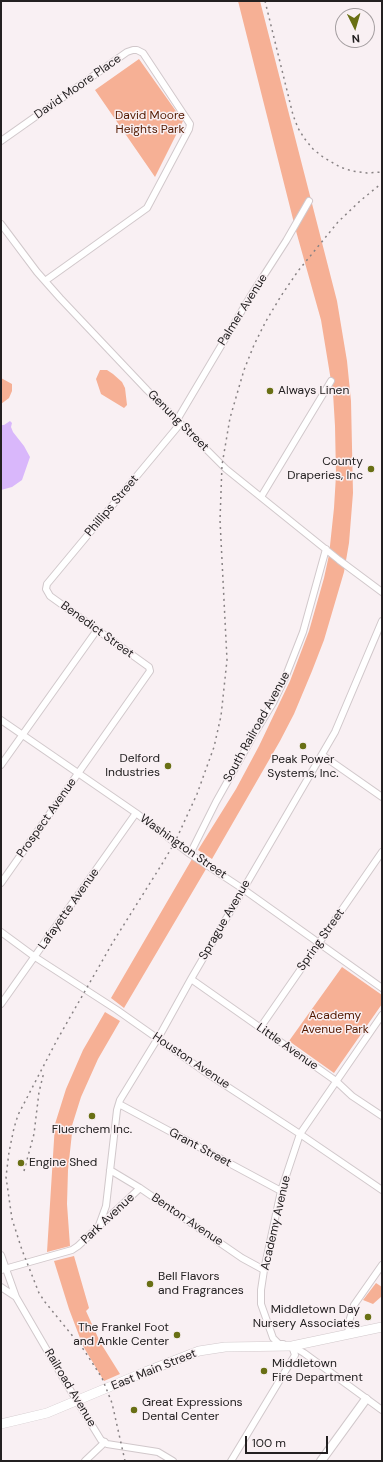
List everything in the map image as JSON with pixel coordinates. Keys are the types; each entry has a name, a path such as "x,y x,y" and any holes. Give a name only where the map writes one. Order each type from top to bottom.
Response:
{"main road":[{"name":"East Main Street","path":"1,1424 47,1413 199,1351 226,1347 292,1346 382,1327"}],"street":[{"name":"David Moore Place","path":"1,142 127,52 133,50 137,50 142,53 190,124 189,129 147,208 45,281"},
{"name":"Palmer Avenue","path":"178,422 309,200"},
{"name":"Genung Street","path":"1,224 45,281 178,422 226,469 382,592"},
{"path":"261,497 331,381"},
{"name":"Phillips Street","path":"46,589 48,582 178,422"},
{"name":"South Railroad Avenue","path":"190,854 225,786 252,736 273,703 285,678 303,632 326,549"},
{"name":"Benedict Street","path":"46,589 50,596 150,668"},
{"name":"Sprague Avenue","path":"98,1228 106,1206 119,1104 335,732 382,621"},
{"path":"1,765 97,630"},
{"name":"Prospect Avenue","path":"1,883 148,675 150,668"},
{"path":"1,720 23,735"},
{"name":"Washington Street","path":"23,735 136,813 190,854 243,889 382,988"},
{"path":"322,755 382,797"},
{"name":"Lafayette Avenue","path":"1,1004 36,957 136,813"},
{"name":"Spring Street","path":"260,1028 382,852"},
{"name":"Houston Avenue","path":"1,932 382,1190"},
{"name":"Little Avenue","path":"191,979 336,1081 352,1096 382,1116"},
{"name":"Academy Avenue","path":"382,1015 300,1134 281,1191 261,1290 261,1304 273,1338 279,1344 292,1346 304,1353 382,1410"},
{"name":"Grant Street","path":"119,1104 281,1191"},
{"name":"Benton Avenue","path":"110,1170 140,1188 242,1258 264,1270"},
{"name":"Park Avenue","path":"3,1269 72,1250 98,1228 140,1188"},
{"name":"Railroad Avenue","path":"1,1255 3,1269 16,1297 69,1388 78,1400 101,1440 104,1442"},
{"path":"349,1334 348,1324 354,1305 382,1265"},
{"path":"1,1287 16,1297"},
{"path":"231,1461 295,1355 292,1346"},
{"path":"321,1461 366,1399"},
{"path":"85,1461 104,1442 158,1452 172,1461"}],"green space":[{"path":"238,1 260,1 337,301 347,361 351,401 353,493 349,543 344,572 324,640 294,714 212,859 198,850 236,789 259,746 290,681 309,631 329,555 336,475 333,393 321,320 296,231"},
{"name":"David Moore Heights Park","path":"139,59 183,121 155,177 95,90"},
{"path":"100,370 107,370 122,382 125,388 127,405 124,408 101,394 96,379"},
{"path":"1,378 12,384 12,391 9,398 1,404"},
{"path":"192,859 206,869 124,1008 111,998"},
{"name":"Academy Avenue Park","path":"342,967 382,995 382,1004 334,1073 289,1041"},
{"path":"105,1012 120,1021 98,1059 81,1097 70,1132 72,1133 68,1170 67,1204 70,1246 47,1252 55,1124 66,1089 83,1050"},
{"path":"74,1256 89,1308 86,1311 100,1342 120,1374 104,1381 83,1346 69,1309 54,1261"},
{"path":"376,1283 382,1287 382,1296 373,1304 363,1300"}],"shaded area":[{"path":"10,421 12,423 11,427 13,432 24,446 30,457 22,480 12,487 1,490 1,425 4,425"}],"railway":[{"path":"265,1 293,115 304,138 313,149 340,167 352,171 367,173 382,172"},
{"path":"125,1461 112,1403 102,1378 84,1350 39,1293 22,1250 12,1219 6,1177 9,1152 18,1115 57,1040 113,942 175,842 197,794 214,747 221,716 227,660 220,520 222,465 230,418 244,370 266,321 298,271 338,222 382,183"},
{"path":"24,1171 34,1134 39,1092 44,1072"}],"place":[{"name":"Always Linen","path":"270,391"},
{"name":"County Draperies, Inc","path":"371,469"},
{"name":"Peak Power Systems, Inc.","path":"303,746"},
{"name":"Delford Industries","path":"168,766"},
{"name":"Fluerchem Inc.","path":"92,1116"},
{"name":"Engine Shed","path":"21,1163"},
{"name":"Bell Flavors and Fragrances","path":"150,1284"},
{"name":"Middletown Day Nursery Associates","path":"368,1317"},
{"name":"The Frankel Foot and Ankle Center","path":"177,1335"},
{"name":"Middletown Fire Department","path":"264,1371"},
{"name":"Great Expressions Dental Center","path":"134,1410"}]}
